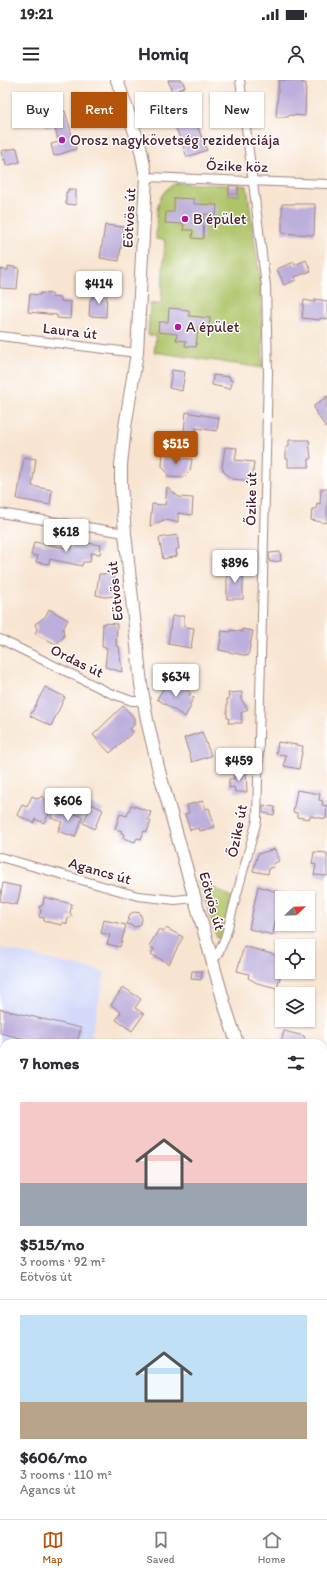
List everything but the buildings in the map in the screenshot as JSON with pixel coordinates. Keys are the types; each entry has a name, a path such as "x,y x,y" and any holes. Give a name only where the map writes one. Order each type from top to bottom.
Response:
{"street":[{"name":"Eötvös út","path":"116,80 141,150 146,177 136,353 121,465 125,533 144,701 159,770 211,957 236,1039"},
{"name":"Őzike út","path":"211,957 217,956 225,938 256,820 268,373 266,286 240,80"},
{"name":"Őzike köz","path":"146,177 327,184"},
{"name":"Laura út","path":"0,336 136,353"},
{"path":"0,513 125,533"},
{"name":"Ordas út","path":"0,639 110,693 132,701 144,701"},
{"name":"Agancs út","path":"0,857 138,896 175,900 195,898"},
{"path":"327,1265 327,1297"}],"shaded area":[{"path":"0,948 105,972 91,1039 0,1039"}],"green space":[{"path":"177,183 228,185 228,194 239,195 239,185 247,186 261,288 263,368 154,352 156,336 148,335 150,304 161,304 165,240 156,239 158,206 164,193 169,187"},
{"path":"198,879 233,898 221,938 217,938"}],"place":[{"name":"Orosz nagykövetség rezidenciája","path":"62,140"},
{"name":"B épület","path":"185,219"},
{"name":"A épület","path":"178,327"}]}
